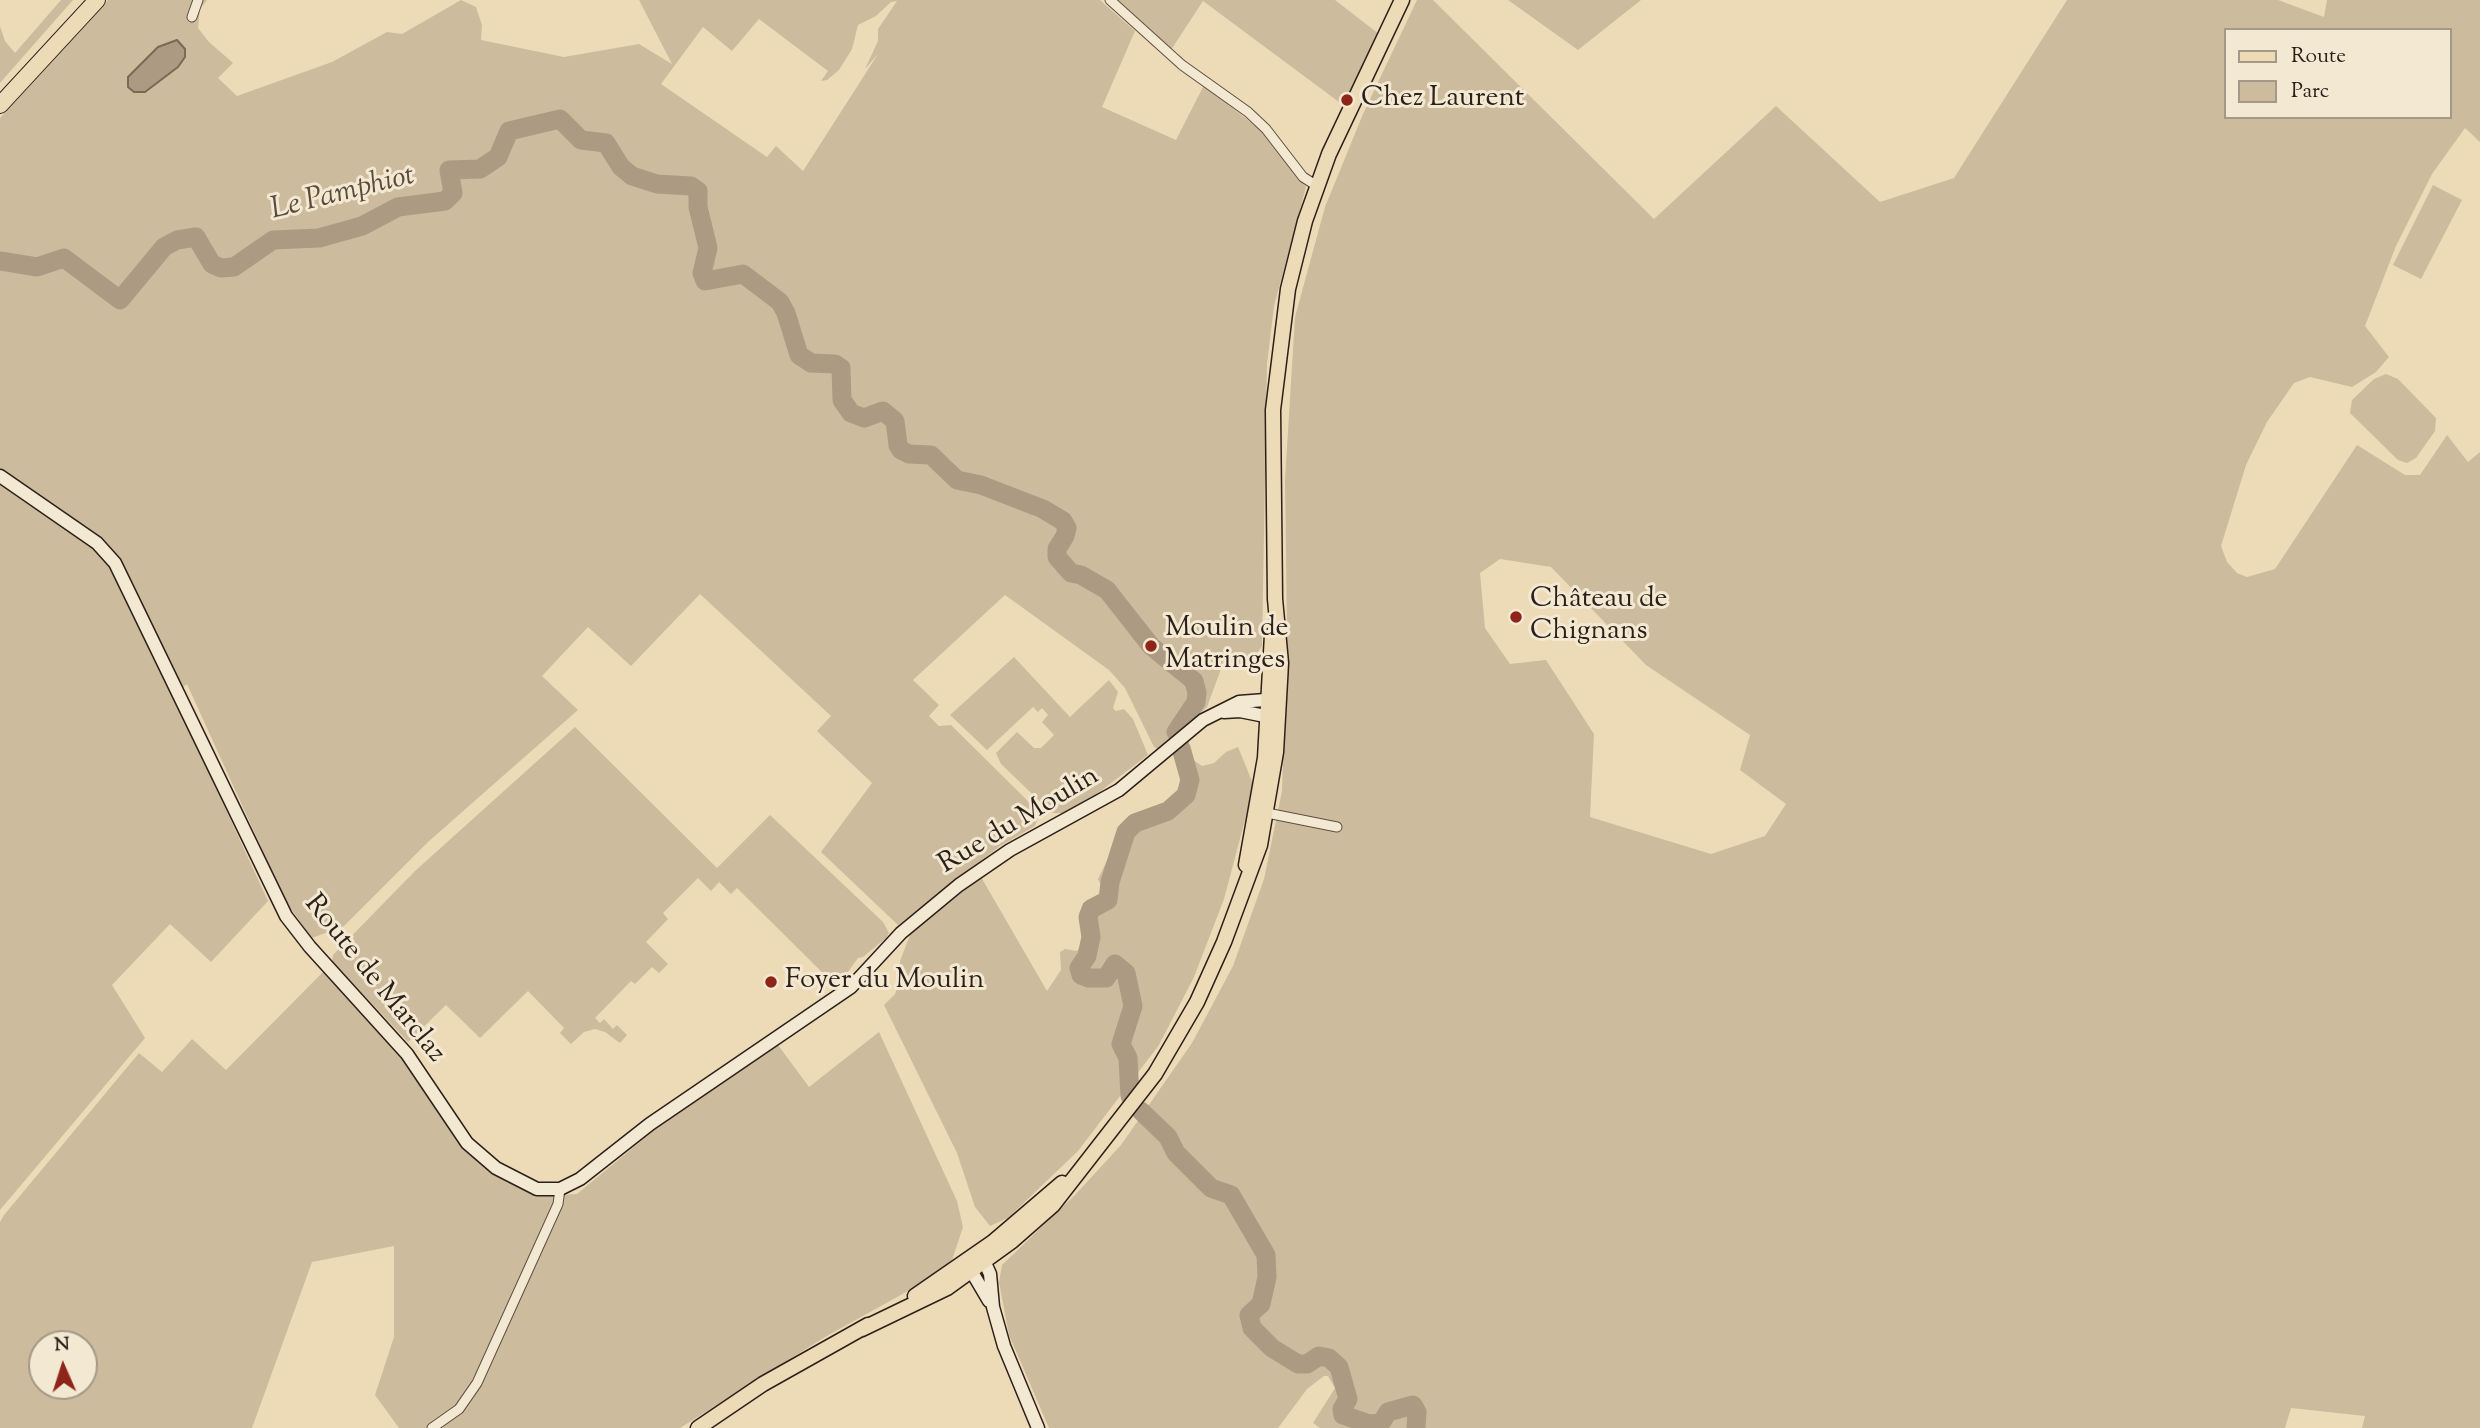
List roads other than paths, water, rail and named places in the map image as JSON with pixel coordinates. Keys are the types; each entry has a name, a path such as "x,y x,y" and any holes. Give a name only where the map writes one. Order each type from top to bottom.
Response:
{"highway":[{"path":"0,105 82,0"},
{"path":"0,90 97,0"}],"main road":[{"path":"698,1428 770,1381 983,1257 1098,1150 1144,1091 1179,1035 1218,958 1258,854 1281,651 1275,599 1272,452 1276,369 1288,289 1317,186 1346,117 1402,0"}],"street":[{"path":"192,17 198,0"},
{"path":"1110,0 1182,65 1248,112 1266,129 1303,177 1317,186"},
{"name":"Route de Marclaz","path":"0,476 103,548 126,581 274,895 299,934 392,1035 474,1151 523,1184 546,1190 560,1189"},
{"name":"Rue du Moulin","path":"560,1189 580,1179 661,1117 857,982 901,933 959,885 1017,846 1119,790 1199,723 1239,702 1275,699"},
{"path":"1216,713 1240,711 1273,718"},
{"path":"1262,812 1337,827"},
{"path":"432,1428 459,1409 474,1389 558,1204 560,1189"},
{"path":"983,1257 990,1274 993,1307 1012,1368 1038,1428"},
{"path":"969,1267 993,1307"}],"waterway":[{"name":"Le Pamphiot","path":"0,261 37,267 64,258 120,300 164,247 177,240 196,237 212,264 221,268 234,267 273,240 319,238 362,226 398,207 445,201 453,193 449,170 480,169 498,157 509,131 560,119 581,140 606,143 621,167 632,176 657,184 691,186 698,191 698,207 708,248 702,273 705,281 743,274 780,302 799,355 811,363 835,364 841,368 842,400 851,413 864,418 883,411 895,421 901,450 909,454 931,455 957,480 981,485 1043,509 1063,521 1067,528 1057,549 1057,557 1071,573 1081,575 1107,590 1151,646 1194,681 1196,702 1176,732"},
{"name":"Le Pamphiot","path":"1130,1096 1128,1058 1121,1044 1133,1006 1126,973 1115,964 1106,978 1089,978 1081,975 1079,968 1087,956 1091,937 1088,917 1091,909 1108,900 1110,882 1126,832 1135,823 1168,811 1186,795 1190,780 1181,748"},
{"name":"Le Pamphiot","path":"1141,1111 1168,1137 1176,1153 1211,1188 1231,1195 1266,1255 1267,1277 1261,1304 1249,1315 1252,1328 1272,1348 1298,1364 1307,1364 1319,1356 1329,1358 1339,1367 1348,1399 1342,1409 1343,1415 1369,1424 1381,1423 1388,1412 1413,1405 1417,1412 1416,1428"}],"place":[{"name":"Chez Laurent","path":"1347,100"},
{"name":"Château de Chignans","path":"1516,617"},
{"name":"Moulin de Matringes","path":"1151,646"},
{"name":"Foyer du Moulin","path":"771,982"}]}
